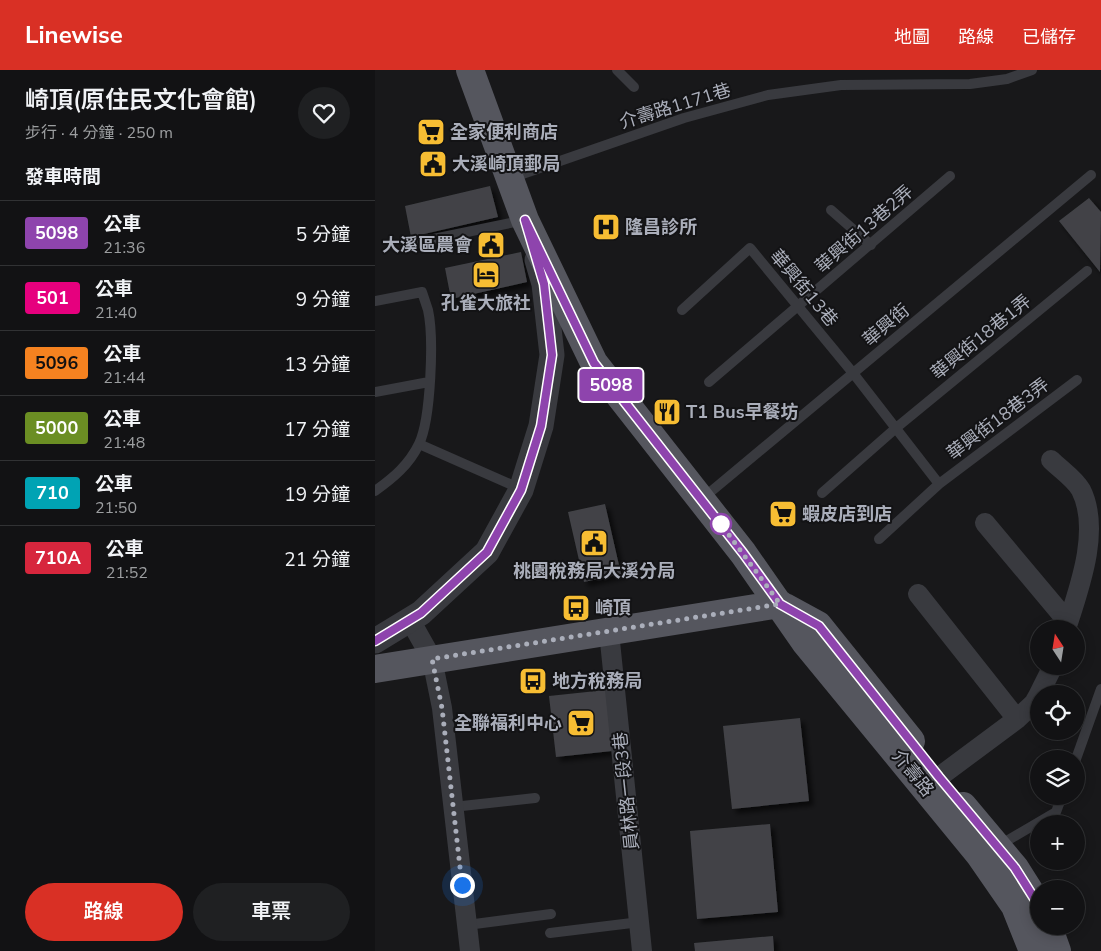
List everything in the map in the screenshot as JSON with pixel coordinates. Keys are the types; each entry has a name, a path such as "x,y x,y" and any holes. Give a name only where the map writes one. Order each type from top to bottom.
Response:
{"main road":[{"name":"介壽路","path":"470,70 525,220 594,363 780,604 805,642 988,850 1015,868 1030,892"},
{"name":"介壽路","path":"780,604 819,626 939,777 988,850 1015,906 1033,951"},
{"path":"375,670 432,659 780,604"},
{"path":"1052,935 1057,951"}],"street":[{"path":"375,641 421,613 487,552 521,490 541,426 552,355 544,284 525,220"},
{"path":"1051,460 1080,488 1089,509 1086,556 1079,591 1069,620"},
{"path":"985,524 1062,620"},
{"path":"918,594 1017,719"},
{"path":"410,620 432,659 442,708 471,951"},
{"name":"員林路一段3巷","path":"609,632 642,951"},
{"path":"939,777 1017,719 1030,707"}],"lane":[{"path":"617,70 634,87"},
{"name":"介壽路1171巷","path":"510,178 685,118 769,95 841,85 970,84 1007,79 1032,70"},
{"name":"華興街","path":"701,500 1091,175"},
{"name":"華興街13巷2弄","path":"709,382 950,176"},
{"path":"831,210 871,245"},
{"path":"409,244 525,220"},
{"name":"華興街13巷","path":"681,310 750,248 853,373 939,484"},
{"name":"華興街18巷1弄","path":"822,493 896,428 1087,271"},
{"path":"375,301 422,292 428,311 431,361 425,422 419,444 399,474 375,491"},
{"name":"華興街18巷3弄","path":"879,539 939,484 1077,380"},
{"path":"375,392 429,382"},
{"path":"419,444 521,490"},
{"path":"1078,750 1101,689"},
{"path":"453,807 535,798"},
{"path":"988,850 1056,812 1059,805"},
{"path":"467,924 551,914"},
{"path":"550,932 639,922"}],"building":[{"path":"490,186 498,217 411,237 405,206"},
{"path":"1089,198 1101,212 1100,272 1059,221"},
{"name":"孔雀大旅社","path":"521,252 527,282 451,299 445,268"},
{"name":"桃園稅務局大溪分局","path":"605,504 621,574 584,582 568,512"},
{"name":"全聯福利中心","path":"606,690 612,751 556,757 549,696"},
{"path":"800,718 809,801 732,809 723,726"},
{"path":"770,824 778,912 697,919 690,831"},
{"path":"773,936 774,951 695,951 694,943"}],"bus line":[{"name":"5098","path":"375,641 421,613 487,552 521,490 541,426 552,355 544,284 525,220 594,363 743,553 780,604 819,626 939,777 998,846 1030,892"}],"place":[{"name":"全家便利商店","path":"431,132"},
{"name":"大溪崎頂郵局","path":"433,164"},
{"name":"隆昌診所","path":"606,227"},
{"name":"大溪區農會","path":"491,245"},
{"name":"孔雀大旅社","path":"486,275"},
{"name":"T1 Bus早餐坊","path":"667,412"},
{"name":"蝦皮店到店","path":"783,514"},
{"name":"桃園稅務局大溪分局","path":"594,543"},
{"name":"崎頂","path":"576,608"},
{"name":"地方稅務局","path":"533,681"},
{"name":"全聯福利中心","path":"581,723"}],"route":[{"path":"462,885 442,708 432,659 780,604 721,524"}]}
